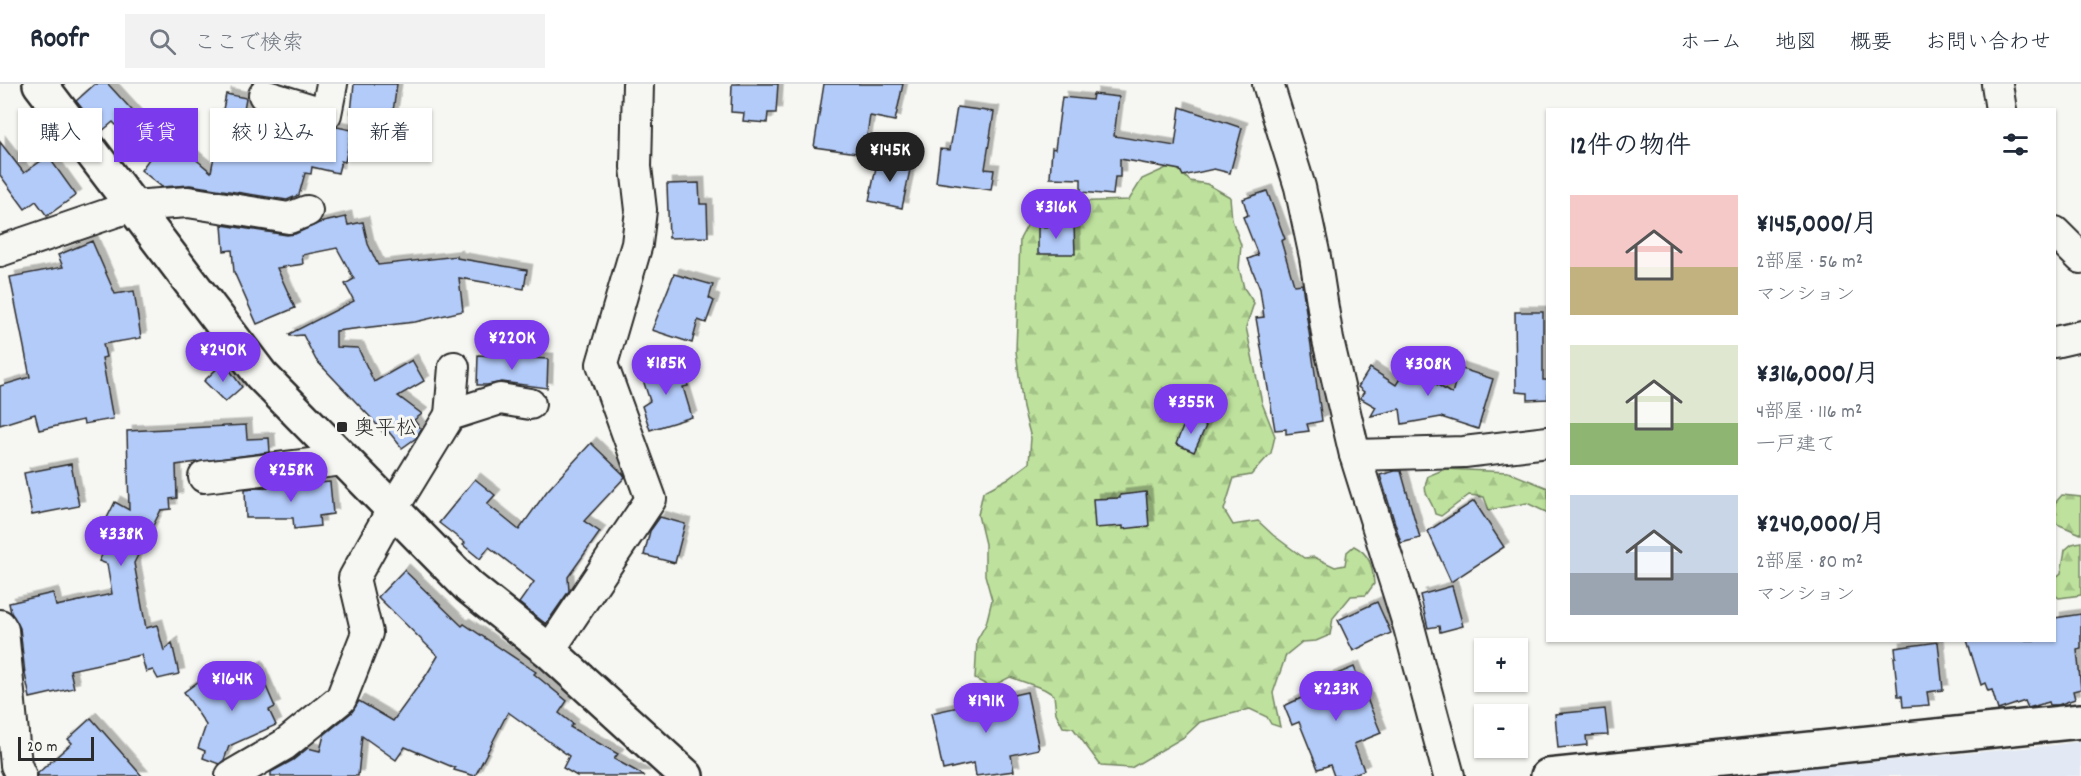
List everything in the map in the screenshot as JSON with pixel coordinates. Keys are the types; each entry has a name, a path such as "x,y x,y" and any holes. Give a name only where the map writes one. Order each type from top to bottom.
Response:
{"street":[{"path":"264,95 326,114 332,84"},
{"path":"549,651 651,499 602,364 637,244 640,221 641,210 636,167 638,84"},
{"path":"1268,84 1300,187 1315,257 1328,340 1355,455 1409,627 1449,776"},
{"path":"1997,84 2001,108"},
{"path":"44,86 261,375 469,587 549,651 686,776"},
{"path":"0,251 132,206 188,202 289,218 307,211"},
{"path":"2056,233 2081,258"},
{"path":"2056,342 2081,336"},
{"path":"231,776 284,745 341,699 367,633 354,579 392,510 450,415 454,367"},
{"path":"450,415 500,399 530,404"},
{"path":"1355,455 1464,452 1546,442"},
{"path":"204,477 343,460"},
{"path":"0,625 3,630 16,765 21,776"},
{"path":"1548,776 2081,721"}],"shaded area":[{"path":"2081,741 2081,776 1723,776 2054,745"}],"green space":[{"path":"1173,165 1190,181 1207,184 1230,197 1232,220 1241,245 1239,268 1244,288 1254,303 1246,327 1262,403 1275,436 1271,453 1251,475 1234,478 1224,510 1233,525 1258,521 1304,558 1314,557 1335,567 1345,565 1347,552 1354,546 1364,553 1370,562 1374,584 1366,595 1351,596 1333,618 1330,635 1316,641 1302,642 1286,655 1273,693 1280,727 1271,724 1267,717 1250,709 1200,722 1184,737 1131,768 1101,766 1073,728 1063,727 1056,713 1054,695 1010,677 991,687 975,679 977,640 986,624 992,600 985,575 985,544 978,515 983,492 1009,478 1029,463 1031,438 1023,408 1016,351 1020,239 1029,222 1053,214 1069,202 1129,200 1142,179"},
{"path":"1445,469 1508,472 1546,487 1546,512 1527,503 1489,510 1484,497 1469,495 1441,516 1435,514 1426,492 1428,476"},
{"path":"2062,495 2081,497 2081,534 2057,524 2056,502"},
{"path":"2081,542 2081,595 2059,598 2056,596 2056,577 2061,573 2065,550 2072,544"}],"building":[{"path":"95,84 108,84 130,108 114,108 114,123 102,131 102,108 82,108 76,101"},
{"path":"354,84 397,84 393,108 352,108"},
{"path":"732,84 778,84 776,113 768,113 767,123 743,121 744,113 731,112"},
{"path":"824,84 903,84 895,121 870,116 864,154 814,147"},
{"path":"226,94 246,98 244,108 223,108"},
{"path":"1093,94 1119,97 1114,136 1175,146 1180,107 1242,128 1230,173 1214,169 1183,176 1180,170 1120,159 1120,177 1115,177 1113,195 1081,192 1081,179 1050,178 1052,148 1055,149 1062,97 1092,100"},
{"path":"957,107 994,112 985,169 994,170 991,190 936,182 940,149 950,150"},
{"path":"336,128 348,129 345,162 341,161 338,173 312,167 311,174 305,173 299,195 287,200 190,185 162,187 141,170 147,162 198,161 211,172 213,162 336,162"},
{"path":"0,142 24,173 40,162 52,162 76,195 47,216 36,201 25,209 0,175"},
{"path":"878,158 911,165 902,208 869,201"},
{"path":"699,183 700,204 707,204 708,237 669,238 667,184"},
{"path":"1267,191 1285,239 1281,241 1294,285 1302,284 1322,421 1307,424 1309,431 1286,434 1286,429 1275,430 1256,318 1264,317 1260,289 1248,259 1258,255 1243,217 1248,215 1243,199"},
{"path":"346,217 348,225 363,222 368,244 378,265 457,256 457,258 527,270 524,289 459,278 463,311 415,322 336,331 336,347 358,348 374,382 412,360 424,381 398,396 422,414 414,420 421,429 416,438 402,448 389,432 385,435 316,360 303,335 290,336 289,334 354,301 345,284 354,279 337,248 302,255 303,264 277,268 295,308 257,324 234,272 232,250 224,251 222,225 287,235 295,234 319,223"},
{"path":"1074,226 1075,254 1038,254 1038,227"},
{"path":"92,241 115,294 134,291 141,338 103,344 106,357 102,358 113,419 84,424 83,420 39,430 35,414 0,425 0,386 30,377 10,277 63,267 58,255"},
{"path":"674,274 713,285 709,298 714,301 706,323 698,320 692,343 652,330"},
{"path":"1515,312 1543,312 1543,380 1546,380 1546,399 1528,400 1528,393 1516,392"},
{"path":"478,355 548,359 547,388 502,382 477,385"},
{"path":"681,361 688,386 683,387 692,417 650,430 642,406 650,401 641,374"},
{"path":"224,362 242,387 225,402 204,381"},
{"path":"1408,366 1452,394 1459,368 1493,379 1478,429 1441,417 1402,424 1400,409 1371,416 1376,407 1360,398 1364,392 1358,387 1370,368 1396,385"},
{"path":"1187,417 1206,426 1194,452 1176,444"},
{"path":"246,425 247,439 269,438 270,452 176,465 177,498 170,499 171,509 161,510 134,563 146,628 157,625 164,651 172,643 179,674 158,679 153,670 146,672 141,655 70,670 74,688 30,698 20,628 11,613 9,603 53,593 56,606 112,594 107,564 99,561 117,526 106,520 115,502 129,510 127,431"},
{"path":"591,443 625,477 584,521 600,532 568,577 569,591 546,624 519,603 534,582 489,547 480,559 463,545 465,543 439,523 475,479 495,495 487,504 519,530 547,491"},
{"path":"71,464 79,506 32,515 24,473"},
{"path":"1401,471 1420,538 1401,543 1380,475"},
{"path":"330,482 333,514 319,516 320,526 294,529 293,518 246,518 245,489"},
{"path":"1146,492 1149,526 1123,529 1123,526 1095,528 1093,499 1120,498 1120,495"},
{"path":"1474,501 1504,547 1451,582 1428,531"},
{"path":"660,517 685,524 675,563 644,555 650,531"},
{"path":"404,570 462,626 464,624 536,672 534,674 567,701 559,713 573,724 570,727 618,754 614,759 645,776 577,776 563,768 569,756 508,712 475,776 454,770 455,768 405,747 396,760 362,736 358,776 271,776 271,772 293,760 308,748 320,751 324,735 352,712 359,701 393,721 427,674 438,656 378,597"},
{"path":"1452,586 1463,626 1440,632 1439,626 1428,628 1420,595"},
{"path":"1377,602 1391,633 1353,651 1338,620"},
{"path":"2081,614 2081,649 2077,650 2081,689 2073,691 2075,699 2058,705 2050,705 2049,702 2028,708 2025,701 1998,710 1992,690 1988,691 1985,683 1981,685 1968,642 2056,642 2056,618"},
{"path":"1938,642 1943,690 1927,692 1929,705 1903,707 1902,696 1898,696 1895,648"},
{"path":"257,666 275,707 269,710 276,725 229,746 224,760 219,764 203,758 205,751 198,748 206,725 184,692 202,679 208,688"},
{"path":"1354,667 1381,733 1354,744 1364,770 1349,776 1334,776 1330,765 1318,769 1299,722 1292,725 1284,706 1323,688 1320,681"},
{"path":"1027,692 1039,749 1011,755 1014,771 976,776 974,763 943,770 931,713"},
{"path":"1605,709 1608,735 1586,736 1587,745 1558,748 1555,714"},
{"path":"91,718 142,776 38,776 38,773 72,743 68,739"}],"place":[{"name":"奥平松","path":"342,427"}]}
